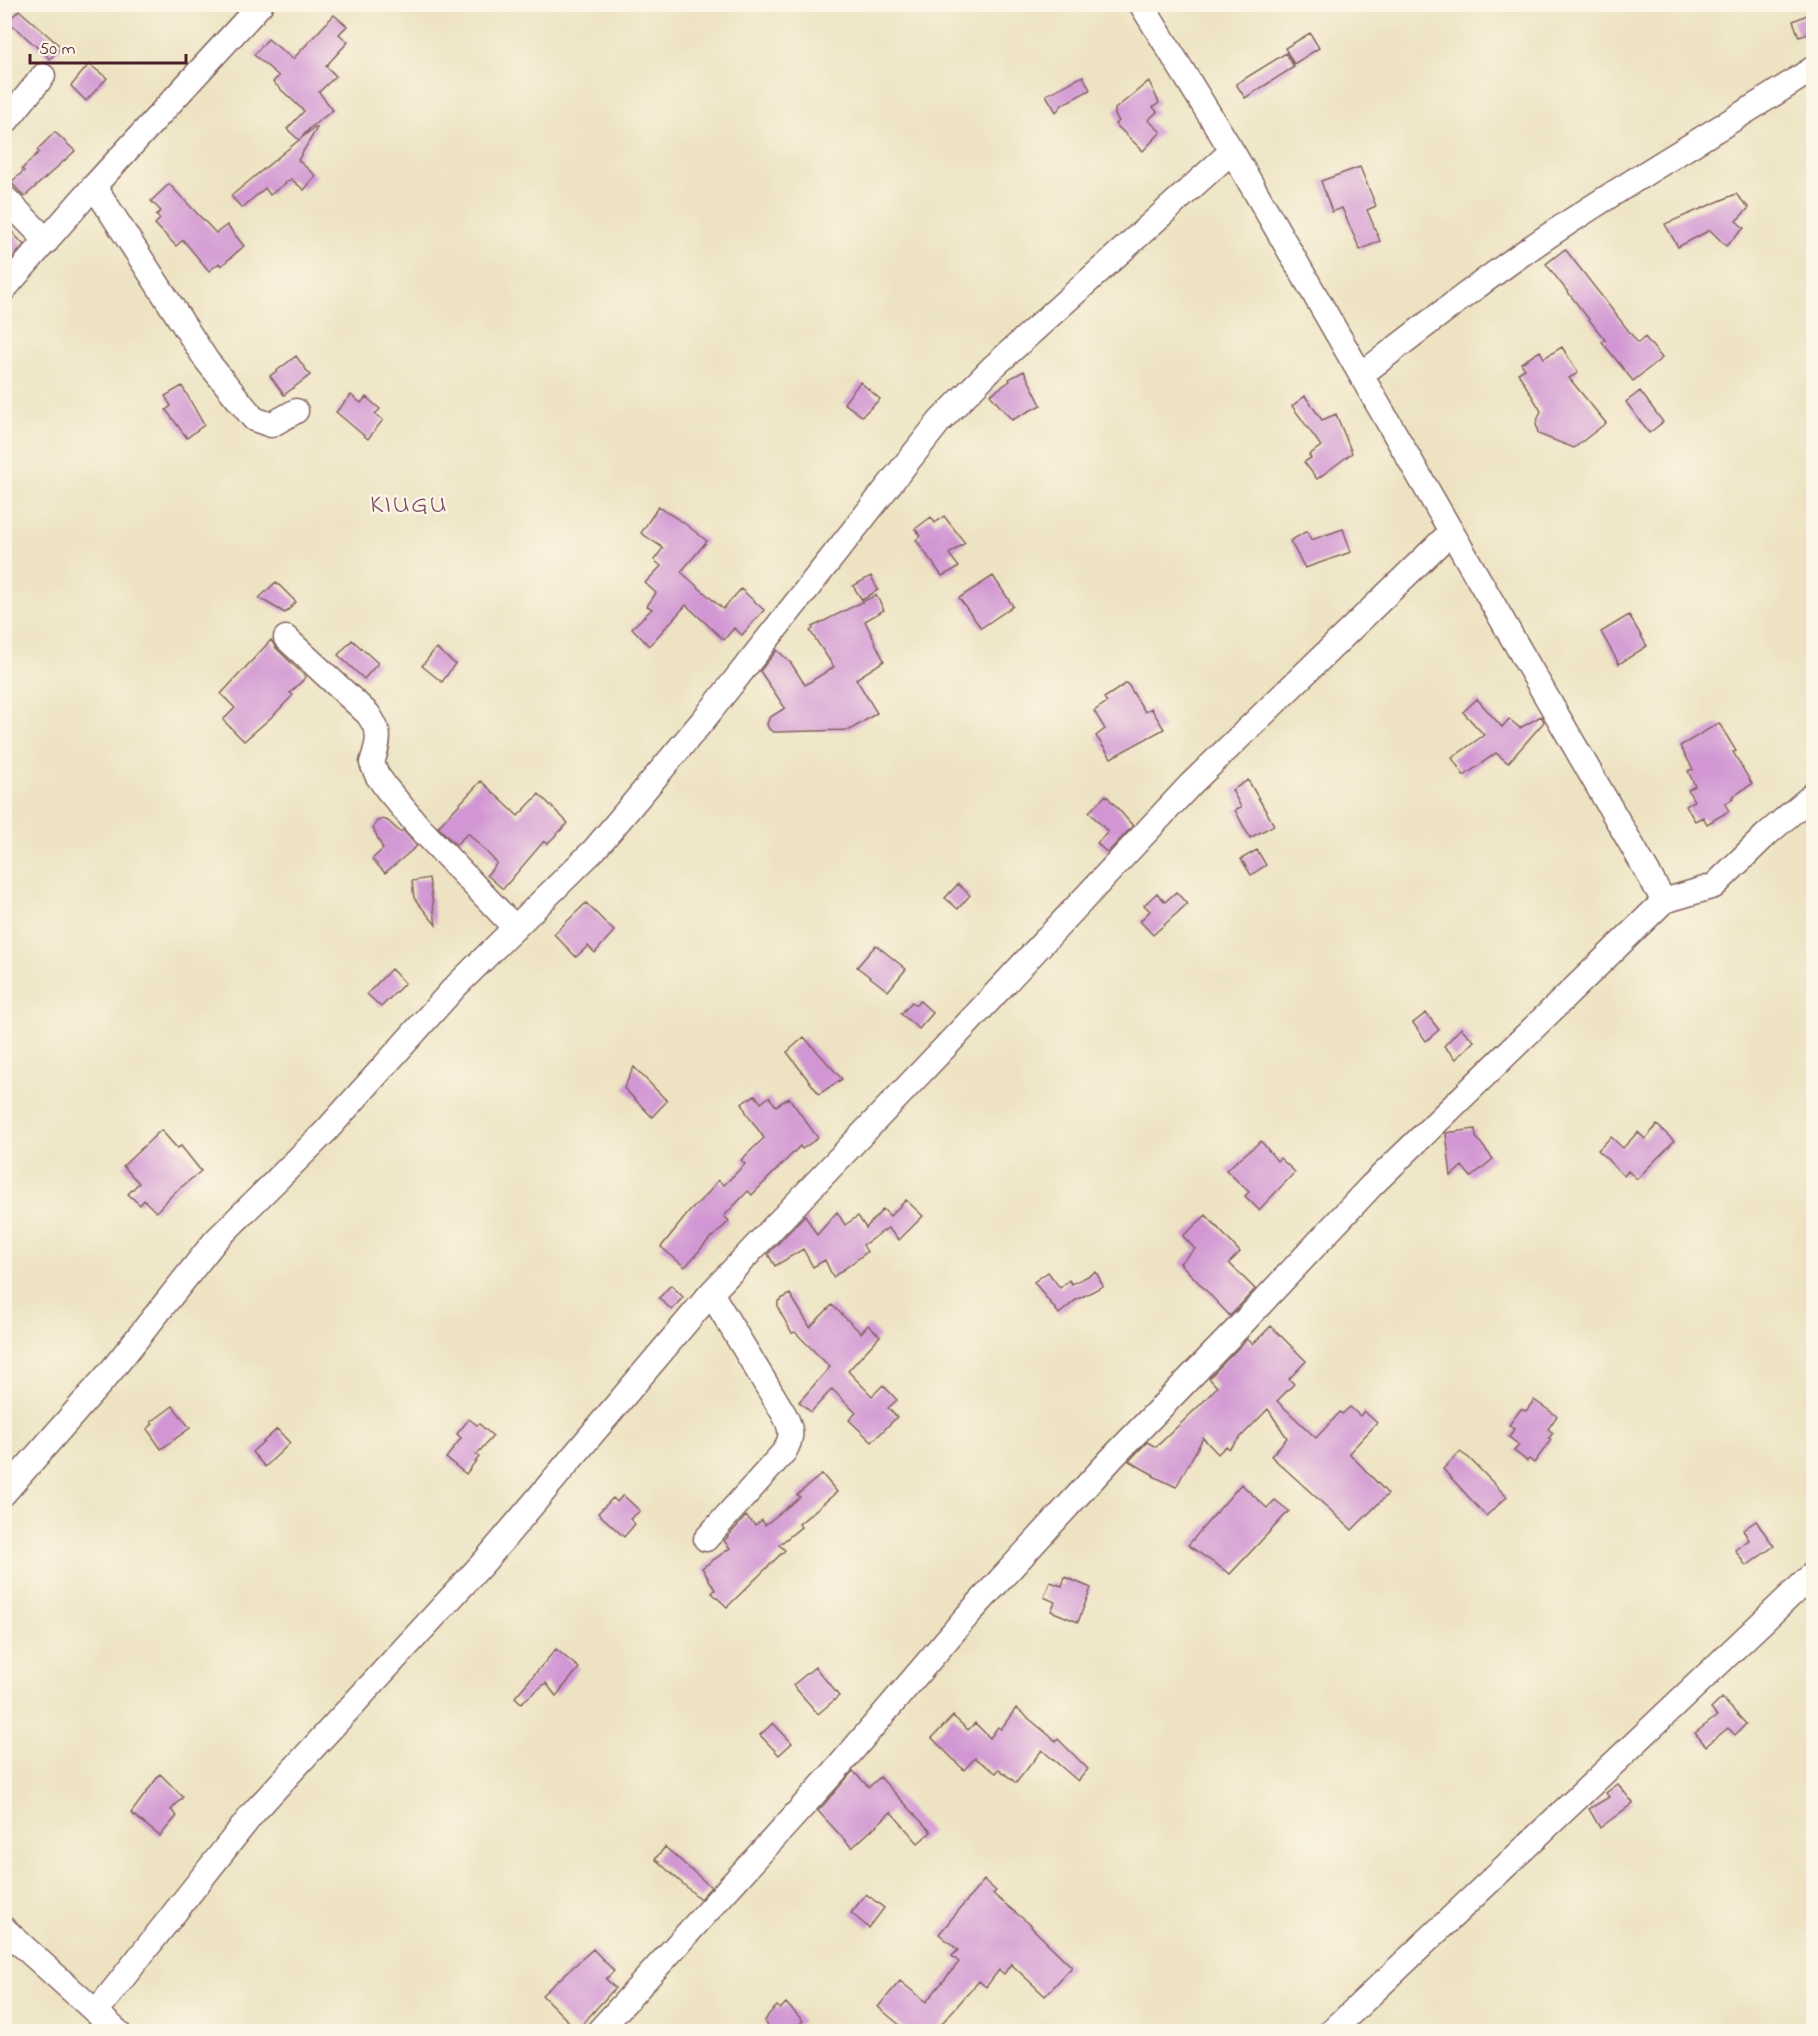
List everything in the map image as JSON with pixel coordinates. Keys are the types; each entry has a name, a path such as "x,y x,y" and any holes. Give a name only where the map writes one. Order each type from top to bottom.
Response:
{"street":[{"path":"4,289 94,186 261,4"},
{"path":"1141,4 1232,151 1664,901"},
{"path":"1361,375 1468,292 1563,225 1814,68"},
{"path":"4,124 43,76"},
{"path":"4,1493 112,1370 215,1241 326,1131 455,987 596,849 705,718 939,422 1001,359 1232,151"},
{"path":"94,186 207,361 254,419 271,425 296,411"},
{"path":"4,197 48,241"},
{"path":"96,2012 254,1812 485,1561 711,1293 969,1023 1191,784 1451,532"},
{"path":"286,638 368,714 377,728 379,741 372,763 377,775 418,826 515,928"},
{"path":"598,2031 834,1772 967,1616 1113,1457 1371,1186 1664,901 1714,886 1767,834 1814,794"},
{"path":"706,1539 784,1452 791,1441 792,1429 711,1293"},
{"path":"1331,2031 1814,1573"},
{"path":"4,1929 118,2031"}],"building":[{"path":"19,10 61,47 50,59 8,21"},
{"path":"1814,12 1814,32 1799,37 1793,21"},
{"path":"334,15 347,26 339,34 348,42 326,66 336,76 319,92 333,110 300,139 315,127 317,128 298,160 316,176 304,190 291,179 270,195 265,188 242,208 231,196 299,140 287,129 304,111 273,82 279,76 254,55 268,39 293,59"},
{"path":"1310,33 1319,48 1294,64 1285,48"},
{"path":"1286,53 1294,67 1245,98 1236,84"},
{"path":"89,64 107,78 86,101 71,86"},
{"path":"1083,76 1090,90 1063,104 1056,112 1046,95"},
{"path":"1149,81 1159,103 1153,107 1157,112 1148,120 1161,132 1143,151 1115,124 1119,121 1115,115 1115,109"},
{"path":"55,132 75,151 24,197 11,182 24,171 22,169 39,152 37,150"},
{"path":"1360,167 1376,206 1367,210 1380,241 1360,250 1342,208 1332,212 1321,181"},
{"path":"169,184 216,233 227,225 244,246 221,266 219,263 209,271 183,240 176,246 155,224 160,219 156,215 161,211 151,201"},
{"path":"1736,194 1749,208 1736,221 1744,228 1726,246 1710,230 1678,247 1665,224"},
{"path":"4,223 24,245 4,267"},
{"path":"1565,249 1638,343 1645,337 1662,358 1633,381 1602,342 1605,340 1546,264"},
{"path":"1562,347 1578,373 1569,378 1606,423 1574,448 1538,434 1536,423 1541,411 1518,373 1525,369 1521,363 1540,351 1544,358"},
{"path":"296,356 310,375 284,395 270,376"},
{"path":"1024,371 1041,405 1012,420 990,395 1010,381 1009,379"},
{"path":"860,382 880,399 862,416 844,403"},
{"path":"182,386 204,425 187,438 166,410 171,406 165,396"},
{"path":"1640,391 1663,422 1649,433 1626,402"},
{"path":"351,395 361,403 366,397 380,409 375,414 383,420 368,439 336,412"},
{"path":"1305,396 1322,420 1336,414 1352,453 1317,479 1304,462 1311,458 1309,455 1321,446 1292,406"},
{"path":"658,507 683,522 707,541 681,572 723,609 741,589 764,610 742,635 734,628 724,640 686,605 649,646 632,628 652,609 647,606 656,593 645,583 661,566 654,560 663,548 641,533"},
{"path":"944,516 965,543 949,554 959,567 942,576 916,540 921,536 915,529 931,517 935,523"},
{"path":"1343,529 1351,552 1305,568 1290,541 1307,531 1311,540"},
{"path":"871,576 878,590 862,600 853,586"},
{"path":"993,576 1013,606 981,628 959,598"},
{"path":"276,582 296,602 285,613 259,598"},
{"path":"876,595 884,610 865,621 884,661 856,679 877,713 850,730 774,732 769,729 767,724 769,718 785,708 760,671 777,650 791,663 805,685 834,667 810,631 812,627"},
{"path":"1629,615 1647,646 1619,664 1601,632"},
{"path":"271,640 276,648 306,677 290,693 293,695 275,714 244,741 223,720 235,708 221,694"},
{"path":"352,640 378,663 364,679 338,655"},
{"path":"436,648 455,664 442,682 422,666"},
{"path":"1127,683 1145,712 1151,708 1164,729 1111,758 1096,736 1105,729 1094,711 1107,702 1104,698"},
{"path":"1477,699 1502,727 1509,719 1520,728 1541,716 1544,722 1508,763 1496,753 1464,776 1452,758 1484,735 1463,712"},
{"path":"1719,723 1752,784 1725,804 1729,811 1707,824 1703,817 1695,821 1686,806 1694,801 1688,790 1695,786 1688,771 1693,769 1680,746"},
{"path":"1248,780 1274,825 1250,838 1235,810 1241,807 1232,790"},
{"path":"481,781 518,816 539,794 568,823 547,844 544,841 503,889 487,875 497,863 468,833 456,845 438,827"},
{"path":"1106,795 1133,826 1107,853 1097,843 1108,832 1089,812"},
{"path":"383,819 400,832 403,830 417,846 385,873 372,859 383,849 373,828 377,821"},
{"path":"1257,850 1266,865 1251,875 1241,859"},
{"path":"429,878 436,925 414,898 412,881"},
{"path":"958,884 970,895 958,909 945,898"},
{"path":"1176,892 1187,904 1153,935 1140,921 1150,911 1144,905 1157,893 1165,902"},
{"path":"586,903 614,931 595,953 588,946 576,957 554,934"},
{"path":"876,945 906,969 888,991 857,967"},
{"path":"391,969 405,983 381,1007 367,994"},
{"path":"920,1001 933,1013 919,1029 901,1014 912,1002 916,1005"},
{"path":"1426,1013 1439,1030 1426,1041 1413,1023"},
{"path":"1461,1028 1474,1041 1456,1059 1444,1046"},
{"path":"804,1037 842,1079 819,1094 787,1052"},
{"path":"634,1067 667,1101 652,1117 624,1088"},
{"path":"755,1095 761,1103 769,1097 776,1106 789,1098 818,1138 802,1149 800,1146 752,1195 748,1191 724,1216 729,1221 712,1236 685,1267 661,1247 718,1180 724,1185 745,1164 741,1160 764,1138 742,1103"},
{"path":"1657,1125 1674,1141 1637,1179 1628,1171 1624,1176 1598,1150 1611,1137 1623,1148 1638,1132 1645,1139"},
{"path":"1475,1129 1476,1137 1493,1159 1471,1177 1462,1166 1451,1176 1446,1133"},
{"path":"161,1130 177,1148 181,1146 201,1171 174,1193 156,1212 144,1200 140,1205 128,1194 139,1183 123,1166"},
{"path":"1261,1141 1277,1161 1280,1158 1295,1172 1259,1210 1245,1196 1249,1192 1226,1170"},
{"path":"906,1200 923,1216 899,1240 888,1228 863,1245 867,1252 833,1277 825,1260 813,1267 803,1249 775,1266 768,1254 805,1215 817,1235 837,1212 845,1225 858,1216 866,1228 883,1209 890,1216"},
{"path":"1206,1215 1240,1252 1229,1263 1255,1289 1230,1316 1180,1263 1195,1249 1183,1236"},
{"path":"1048,1272 1060,1288 1069,1280 1072,1284 1096,1272 1103,1286 1076,1300 1059,1314 1034,1282"},
{"path":"671,1285 683,1297 672,1310 659,1298"},
{"path":"790,1294 810,1327 832,1305 861,1333 868,1325 880,1336 848,1371 872,1396 883,1385 897,1400 888,1408 897,1417 872,1442 849,1420 856,1413 832,1389 811,1412 799,1402 830,1367 795,1332 792,1333 778,1308 778,1301"},
{"path":"1271,1326 1306,1361 1289,1379 1294,1384 1277,1401 1316,1438 1340,1412 1342,1414 1350,1407 1360,1416 1364,1411 1377,1423 1349,1453 1388,1494 1352,1530 1271,1456 1287,1438 1268,1409 1229,1449 1226,1446 1218,1454 1203,1438 1176,1487 1129,1461 1147,1442 1156,1447 1217,1387 1209,1378 1247,1339 1253,1344"},
{"path":"1534,1400 1557,1416 1548,1429 1553,1433 1548,1439 1551,1440 1534,1463 1529,1459 1527,1461 1514,1451 1519,1445 1509,1437 1514,1429 1509,1425 1521,1409 1526,1411"},
{"path":"173,1406 190,1428 161,1449 147,1429 153,1424 151,1422"},
{"path":"469,1419 493,1436 476,1455 479,1457 466,1474 446,1458 461,1438 457,1434"},
{"path":"277,1429 290,1443 265,1467 252,1452"},
{"path":"1460,1452 1469,1458 1507,1497 1486,1516 1443,1469"},
{"path":"822,1474 837,1492 799,1524 801,1527 779,1545 785,1550 727,1607 712,1593 715,1590 702,1568 730,1548 724,1541 746,1516 755,1525 762,1520 765,1525 800,1497 797,1495"},
{"path":"1241,1484 1267,1508 1275,1500 1289,1511 1230,1574 1188,1545"},
{"path":"623,1495 640,1511 630,1519 635,1524 624,1537 598,1513 613,1498 617,1502"},
{"path":"1756,1521 1774,1546 1746,1566 1735,1550 1749,1540 1743,1530"},
{"path":"1065,1577 1091,1588 1078,1622 1051,1611 1055,1602 1044,1597 1050,1582 1062,1586"},
{"path":"556,1649 579,1668 556,1696 546,1683 521,1703 515,1697"},
{"path":"815,1667 839,1696 818,1714 793,1685"},
{"path":"1722,1698 1746,1724 1735,1735 1728,1728 1706,1746 1695,1733 1717,1716 1711,1709"},
{"path":"1016,1708 1056,1741 1058,1739 1088,1769 1078,1781 1042,1750 1016,1783 999,1769 996,1773 975,1758 964,1770 932,1738 953,1716 968,1730 975,1723 990,1738 998,1727 1001,1729"},
{"path":"773,1723 792,1743 779,1755 760,1735"},
{"path":"853,1771 869,1787 880,1777 931,1832 918,1843 891,1812 852,1848 818,1811"},
{"path":"160,1774 183,1797 171,1810 177,1816 160,1836 131,1813"},
{"path":"1618,1784 1633,1803 1600,1828 1589,1809 1609,1797 1606,1793"},
{"path":"665,1847 711,1887 700,1899 655,1859"},
{"path":"984,1880 996,1891 993,1894 1032,1926 1072,1967 1045,1996 1011,1964 1004,1974 999,1970 986,1987 979,1981 935,2031 907,2031 878,2007 900,1981 926,2002 959,1962 952,1956 958,1950 939,1934"},
{"path":"866,1894 884,1908 869,1928 851,1913"},
{"path":"593,1949 614,1971 606,1979 615,1988 577,2030 542,1995"},
{"path":"786,2003 803,2021 792,2031 770,2031 765,2021 769,2014 777,2006 780,2009"}],"district":[{"name":"KIUGU","path":"409,503"}]}
